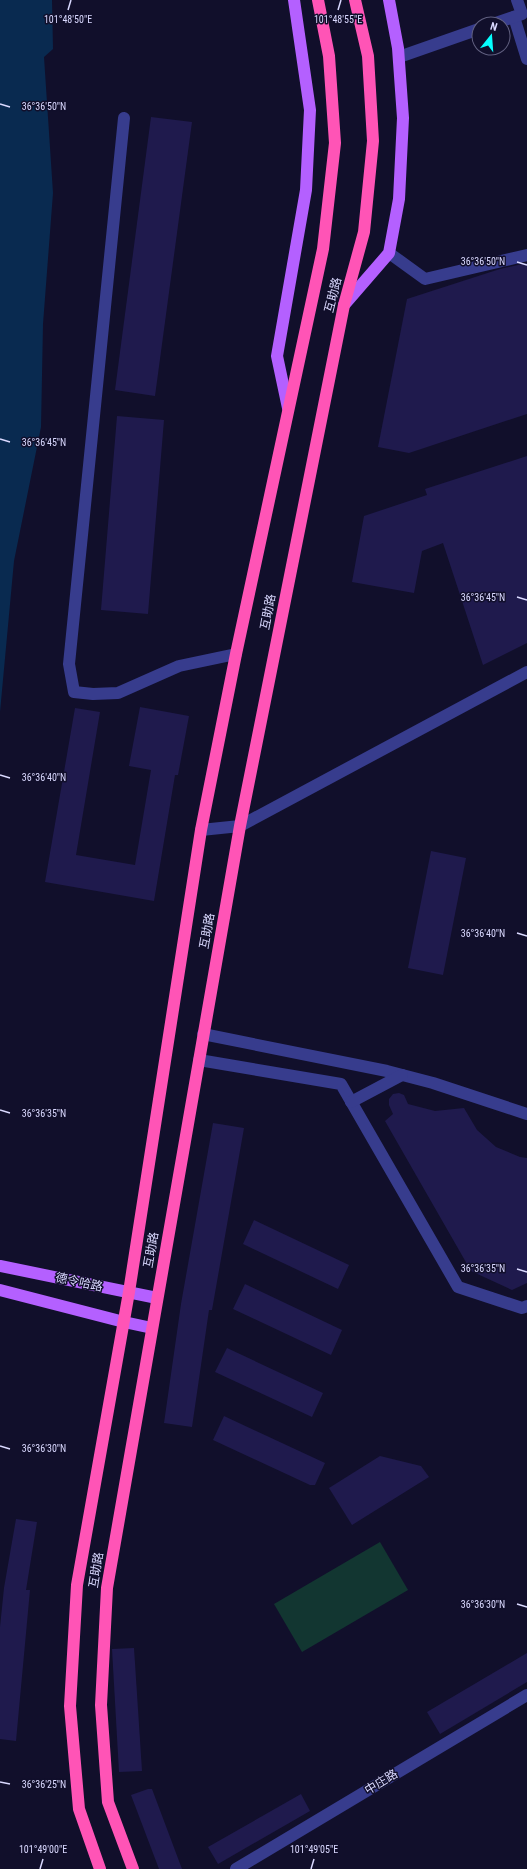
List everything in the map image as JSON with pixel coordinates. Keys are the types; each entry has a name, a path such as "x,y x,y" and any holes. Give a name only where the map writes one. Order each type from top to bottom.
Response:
{"highway":[{"name":"互助路","path":"100,1869 78,1808 70,1706 77,1585 129,1292 201,830 236,654 323,249 335,143 329,56 318,0"},
{"name":"互助路","path":"133,1869 108,1802 101,1705 107,1588 240,826 344,305 364,232 373,141 368,56 355,0"}],"main road":[{"path":"288,408 278,356 306,190 310,110 294,0"},
{"path":"344,305 389,253 399,199 403,118 399,57 389,0"},
{"name":"德令哈路","path":"0,1266 157,1298"},
{"path":"0,1290 152,1328"}],"street":[{"path":"511,18 522,14 517,0"},
{"path":"514,17 527,58"},
{"path":"399,57 471,32"},
{"path":"124,118 69,664 74,692 93,694 118,693 179,666 236,654"},
{"path":"389,253 425,278 527,255"},
{"path":"201,830 240,826 527,672"},
{"path":"203,1034 387,1071 527,1114"},
{"path":"199,1060 341,1084 458,1287 522,1308 527,1306"},
{"path":"351,1102 402,1075"},
{"name":"中庄路","path":"236,1869 527,1695"}],"green space":[{"path":"380,1542 408,1590 302,1652 274,1604"}],"water":[{"path":"0,0 52,0 53,49 44,57 53,193 43,324 41,427 14,561 0,712"}],"building":[{"path":"151,117 192,122 155,396 115,390"},
{"path":"527,263 527,414 409,453 378,447 407,299 500,269"},
{"path":"117,416 164,420 148,614 101,610"},
{"path":"527,456 527,643 483,665 443,543 422,551 414,593 352,582 364,516 427,495 425,489"},
{"path":"140,707 189,716 178,775 175,775 154,901 45,882 75,708 100,712 76,855 135,865 151,770 129,766"},
{"path":"431,851 466,858 443,975 408,968"},
{"path":"399,1093 404,1095 408,1104 435,1111 464,1108 477,1130 496,1147 520,1157 527,1158 527,1283 512,1290 471,1271 385,1121 393,1114 389,1105 389,1099 393,1094"},
{"path":"213,1123 244,1128 212,1310 209,1310 192,1427 164,1423 181,1304"},
{"path":"254,1220 349,1265 338,1289 243,1244"},
{"path":"245,1284 342,1330 331,1355 233,1309"},
{"path":"227,1348 323,1393 312,1417 215,1372"},
{"path":"224,1416 325,1463 315,1485 310,1485 213,1440"},
{"path":"380,1456 421,1466 429,1477 352,1525 329,1488"},
{"path":"16,1519 37,1522 26,1590 30,1590 16,1741 0,1739 0,1627 4,1588"},
{"path":"134,1648 142,1771 119,1772 112,1649"},
{"path":"527,1653 527,1682 440,1734 427,1712"},
{"path":"152,1789 182,1869 159,1869 131,1795"},
{"path":"301,1794 310,1811 218,1864 208,1847"}]}
